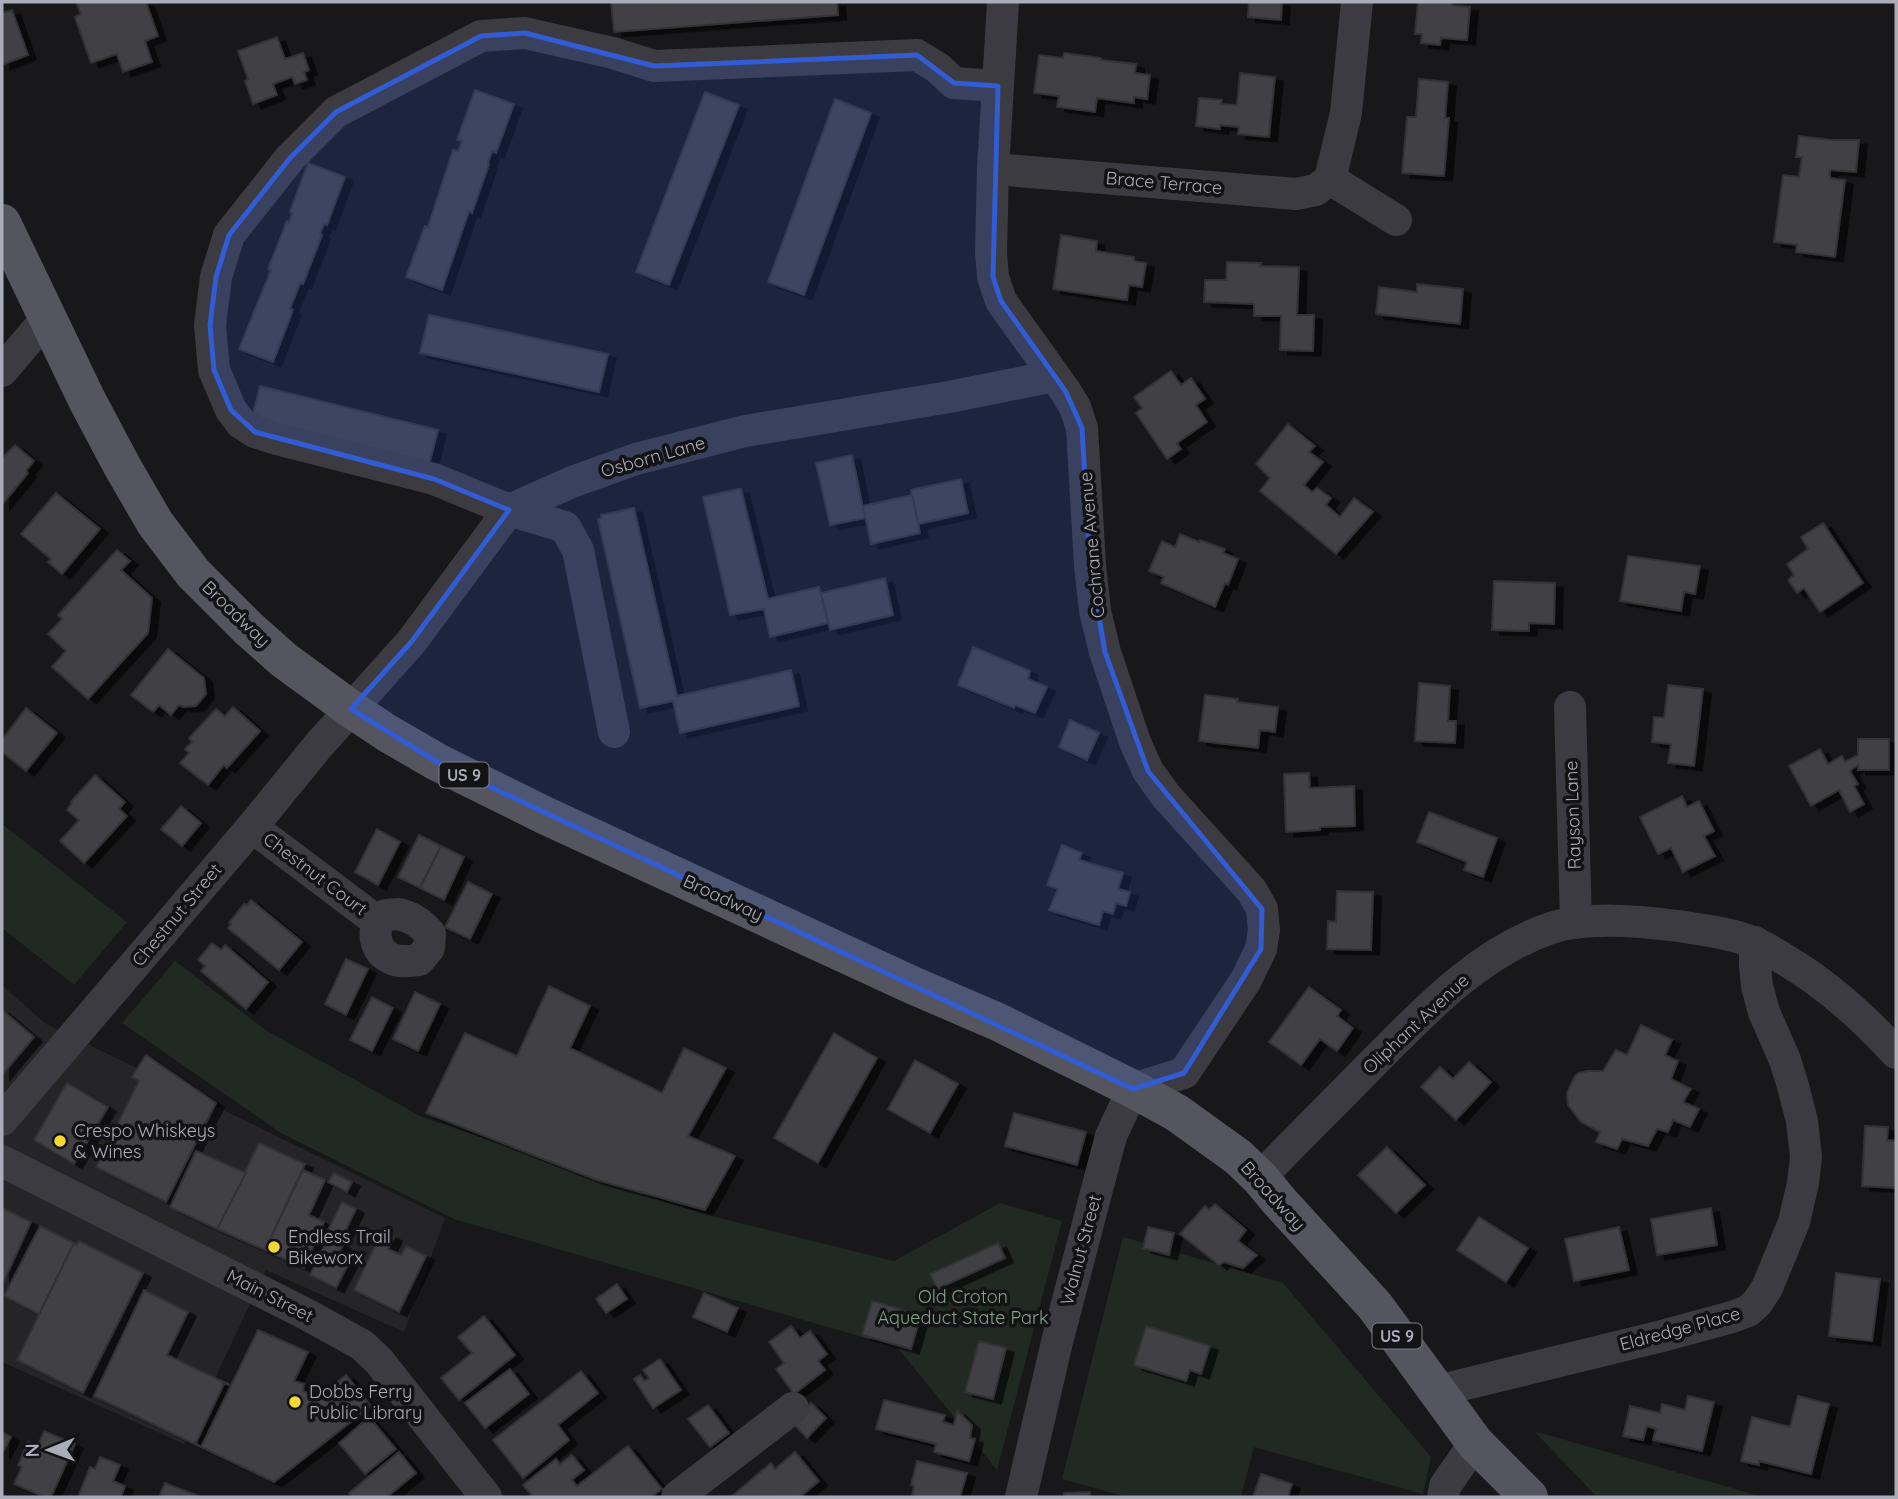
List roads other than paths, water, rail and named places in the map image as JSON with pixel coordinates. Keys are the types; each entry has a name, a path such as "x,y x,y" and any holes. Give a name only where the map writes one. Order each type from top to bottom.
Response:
{"main road":[{"name":"Broadway","path":"2,223 122,466 155,523 192,573 284,660 387,733 438,762 544,815 998,1022 1177,1113 1238,1157 1260,1178 1375,1306 1475,1443 1529,1497"}],"street":[{"name":"Cochrane Avenue","path":"1003,2 993,169 993,277 1001,301 1066,392 1075,407 1082,428 1095,611 1105,652 1135,743 1148,771 1166,796 1252,891 1262,909 1264,930 1261,949 1246,980 1184,1073 1133,1089"},
{"path":"1357,2 1346,113 1330,179 1396,220"},
{"path":"614,732 578,550 565,527 509,510 434,479 273,438 255,432 241,422 228,402 214,370 210,325 216,277 229,235 290,158 336,112 481,36 525,33 612,53 654,66 917,55 938,68 954,83 998,86"},
{"name":"Brace Terrace","path":"993,169 1296,194 1316,190 1330,179"},
{"path":"2,371 47,318"},
{"name":"Osborn Lane","path":"351,709 412,641 509,510 572,482 636,459 745,431 949,397 1054,376"},
{"name":"Rayson Lane","path":"1570,707 1576,923"},
{"name":"Chestnut Street","path":"2,1121 351,709"},
{"name":"Chestnut Court","path":"252,827 378,922"},
{"name":"Oliphant Avenue","path":"1260,1178 1425,1010 1479,965 1517,942 1552,928 1576,923 1609,921 1666,925 1710,931 1755,942 1838,995 1896,1053"},
{"name":"Eldredge Place","path":"1437,1391 1732,1317 1748,1311 1762,1296 1794,1222 1803,1183 1805,1157 1802,1121 1793,1086 1764,1012 1757,986 1755,942"},
{"name":"Walnut Street","path":"1021,1497 1057,1342 1111,1136 1133,1089"},
{"name":"Main Street","path":"2,1161 362,1345 379,1361 486,1497"},
{"path":"677,1497 793,1408"},
{"path":"1443,1497 1446,1486 1475,1443"}],"place":[{"name":"Crespo Whiskeys & Wines","path":"60,1141"},
{"name":"Endless Trail Bikeworx","path":"274,1247"},
{"name":"Dobbs Ferry Public Library","path":"295,1402"}],"park label":[{"name":"Old Croton Aqueduct State Park","path":"963,1307"}]}
